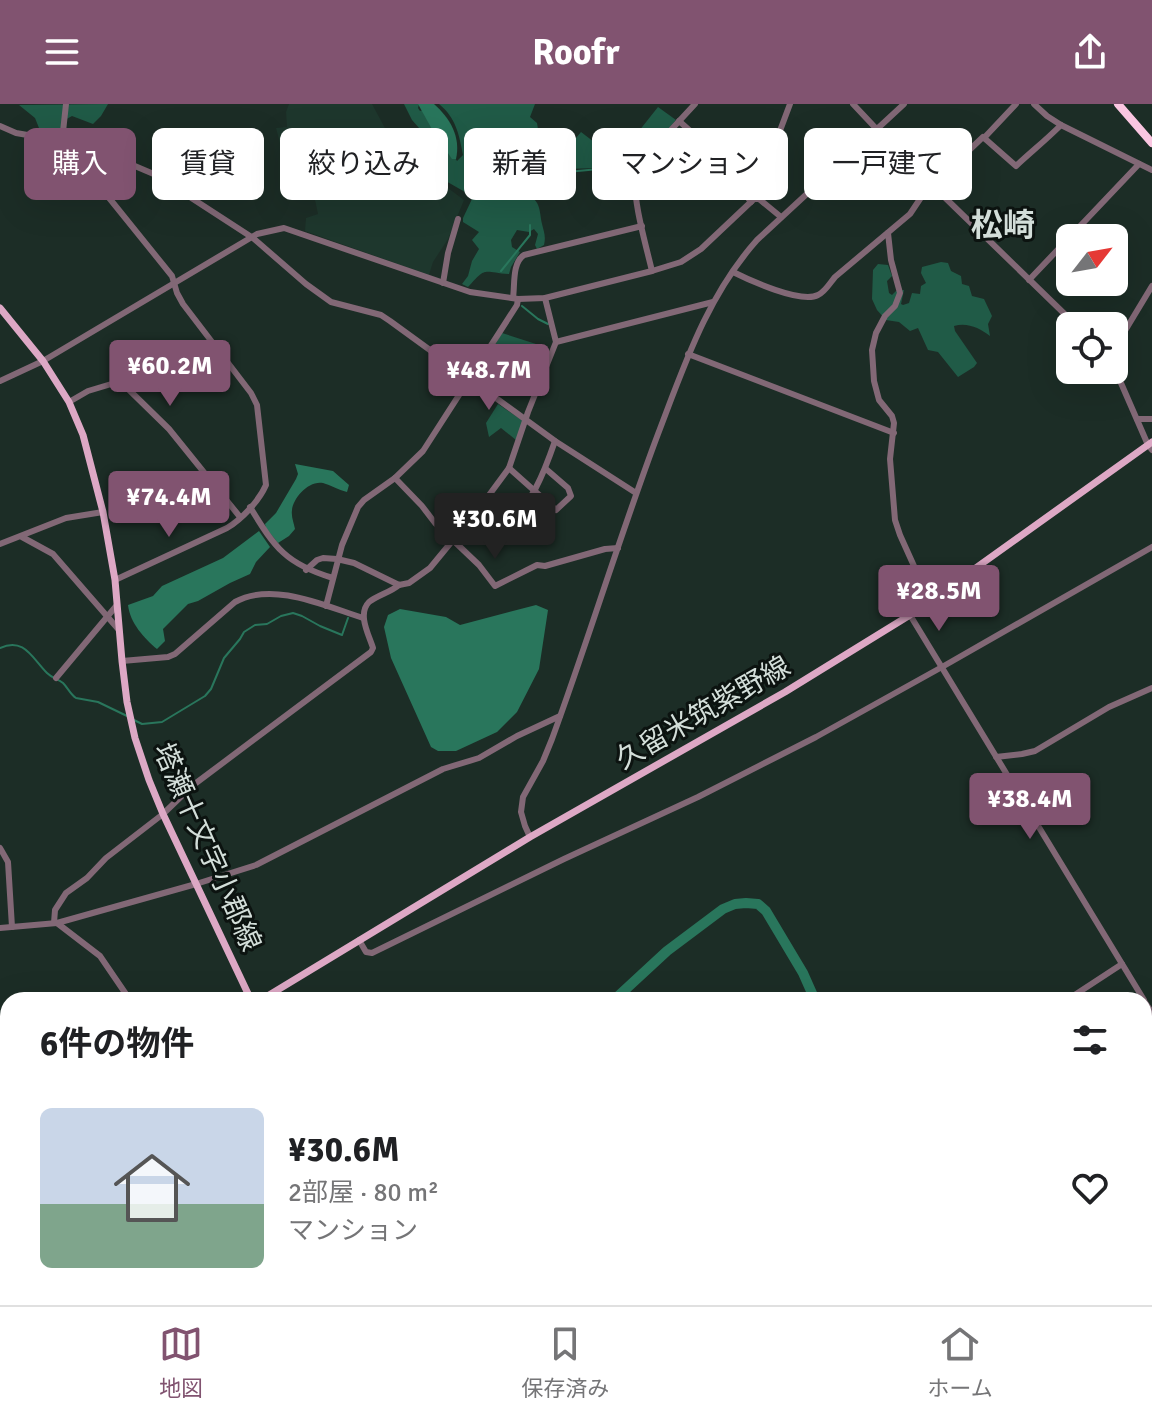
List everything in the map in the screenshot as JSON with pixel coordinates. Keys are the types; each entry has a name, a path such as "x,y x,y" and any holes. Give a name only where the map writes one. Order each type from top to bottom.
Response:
{"highway":[{"path":"1118,104 1152,143"}],"main road":[{"name":"塔瀬十文字小郡線","path":"0,308 43,361 69,402 83,435 103,512 115,580 127,702 135,738 163,814 247,992"},
{"name":"久留米筑紫野線","path":"274,992 530,837 785,692 910,615 1151,446"}],"street":[{"path":"65,128 66,104"},
{"path":"652,271 635,185 636,172 695,104"},
{"path":"781,128 790,104"},
{"path":"853,104 875,128"},
{"path":"877,128 904,104"},
{"path":"972,148 1016,104"},
{"path":"1034,104 1061,125 1152,170"},
{"path":"679,121 687,128"},
{"path":"984,138 1016,166 1061,125"},
{"path":"0,126 24,134"},
{"path":"1029,280 1139,164"},
{"path":"136,166 156,175 253,238 331,302 381,315 555,441 636,493"},
{"path":"530,837 521,812 523,797 543,761 560,716 636,493 688,354 713,302 744,254 804,196"},
{"path":"0,381 110,323 257,234 277,229 297,231 470,292 545,298 652,271 690,257 754,199 759,199 781,217"},
{"path":"111,200 163,264 175,282 183,304 251,393 257,405 266,485 261,496 236,523 115,580"},
{"path":"733,272 764,286 813,297 910,214 919,200"},
{"path":"946,200 1062,312"},
{"path":"443,283 458,219"},
{"path":"326,606 337,559 358,507 423,451 517,305 516,264 519,259 642,226"},
{"path":"888,233 900,293 895,306 885,316 876,333 872,350 875,390 894,423 890,459 895,520 923,586 926,605"},
{"path":"1128,326 1152,286"},
{"path":"55,923 55,910 66,893 87,878 106,858 163,814 192,786 371,652 373,648 363,618 366,606 430,568 509,468 556,342 545,298"},
{"path":"556,342 713,302"},
{"path":"688,354 894,433"},
{"path":"69,402 88,391 122,383 169,429 240,517"},
{"path":"1122,384 1151,446"},
{"path":"1137,419 1152,419"},
{"path":"481,506 505,528 514,521 535,492 555,441"},
{"path":"509,468 556,510 571,496 568,488 546,469"},
{"path":"395,478 479,565 495,586 537,565 545,566 618,548"},
{"path":"250,507 274,544 288,558 306,570 333,578"},
{"path":"0,544 66,518 103,512"},
{"path":"22,537 53,554 120,631"},
{"path":"359,940 366,952 372,953 698,797 816,737 1152,547"},
{"path":"306,570 317,560 337,559 354,563 399,585"},
{"path":"122,661 175,654 244,597 278,593 363,618"},
{"path":"56,678 117,605"},
{"path":"910,615 1139,992"},
{"path":"996,757 1035,751 1109,707 1152,688"},
{"path":"0,928 55,923 256,865 443,769 479,758 560,716"},
{"path":"0,848 8,862 12,927"},
{"path":"55,923 100,956 125,992"},
{"path":"1079,992 1122,964"}],"shaded area":[{"path":"108,104 93,124 72,116 63,121 62,128 39,128 35,118 19,105"},
{"path":"289,104 372,104 385,128 280,128 280,143 276,128 287,127"},
{"path":"404,104 419,104 420,111 424,110 436,128 419,128"},
{"path":"418,104 434,104 445,115 457,143 456,159 448,153 448,128 431,128"},
{"path":"439,104 535,104 530,117 538,128 464,128 464,191 448,182 448,147 457,161 463,155 453,121"},
{"path":"658,107 676,120 669,128 641,128"},
{"path":"581,132 592,140 592,168 576,169 576,138"},
{"path":"448,188 464,200 429,275 305,231 306,218 318,214 315,200 448,200"},
{"path":"472,200 535,200 539,206 544,245 537,249 538,234 534,229 529,232 517,230 511,240 512,247 520,252 509,274 486,272 468,287 462,284 479,249 472,240 479,232 463,222"},
{"path":"948,263 951,271 961,276 962,284 969,286 972,296 984,299 992,316 988,324 990,336 973,326 954,326 977,363 958,377 938,352 928,350 918,328 910,331 899,322 886,320 872,299 873,270 878,264 888,265 892,276 887,281 889,293 892,295 904,290 903,305 909,303 912,293 920,294 921,286 926,283 921,273 922,267"},
{"path":"502,333 536,344 533,356 545,361 534,392 499,381 503,371 486,360"},
{"path":"498,404 523,421 516,440 501,428 489,437 486,423"},
{"path":"295,464 333,471 349,485 347,492 318,483 303,491 295,500 292,510 295,529 278,543 265,524 276,513 296,479"},
{"path":"259,531 270,547 250,574 188,604 163,629 165,641 157,649 147,640 135,624 128,605 153,596 162,586 223,558"},
{"path":"536,605 548,610 539,669 517,712 497,732 456,751 438,751 431,747 391,658 384,627 388,615 400,609 446,617 460,625"}],"waterway":[{"path":"576,171 592,170"},
{"path":"501,271 530,235 530,225"},
{"path":"522,306 548,324"},
{"path":"132,719 142,724 162,722 205,696 224,658 244,632 255,625 267,624 293,613 342,635 348,618"},
{"path":"0,648 8,645 21,647 76,698 98,702 127,716"},
{"path":"623,992 667,951 723,909 746,903 758,904 766,911 811,992"}],"district":[{"name":"松崎","path":"1003,225"}]}
